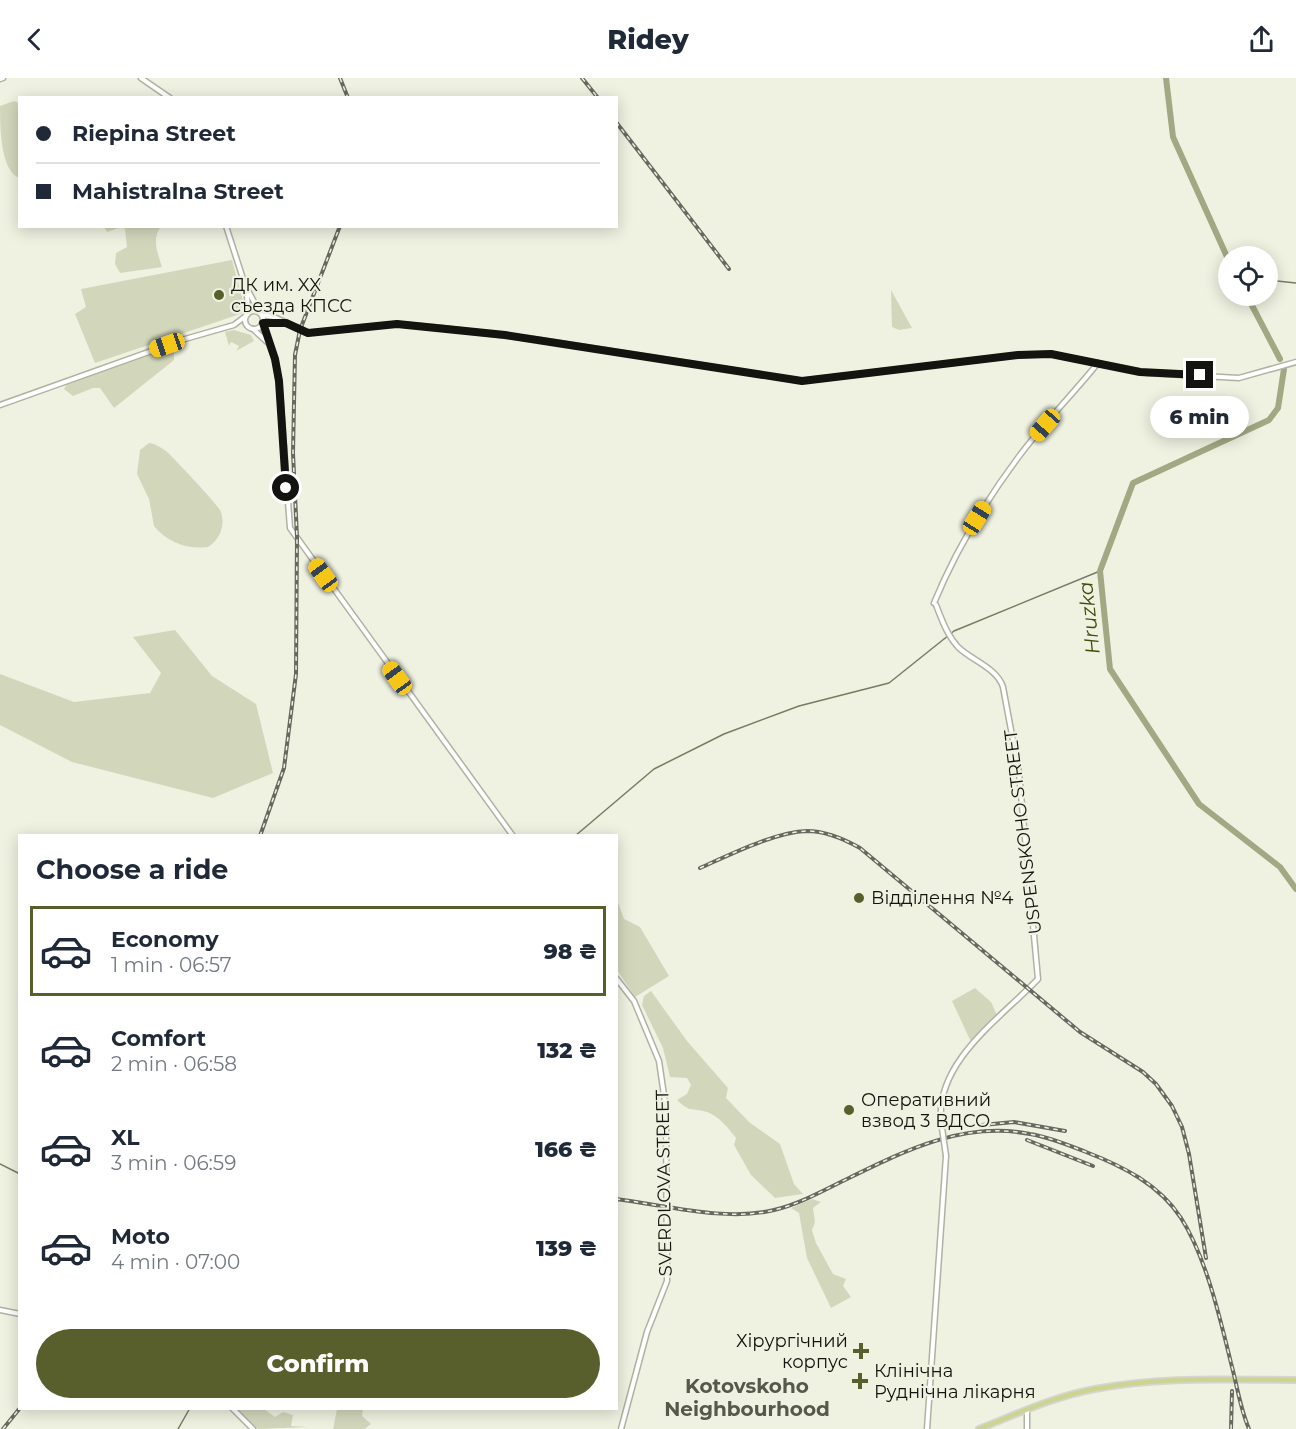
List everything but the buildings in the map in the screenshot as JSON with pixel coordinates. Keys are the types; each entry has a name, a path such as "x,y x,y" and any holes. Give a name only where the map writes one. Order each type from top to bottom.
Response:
{"main road":[{"path":"979,1429 1027,1410 1094,1389 1139,1382 1296,1380"}],"street":[{"path":"141,78 168,96"},
{"path":"227,228 245,285 261,314 279,381 290,528 512,834"},
{"path":"245,285 248,314 245,320 270,345"},
{"path":"0,405 185,339 234,325 248,314 261,314 308,333 397,324 505,335 793,380 812,381 1018,355 1051,354 1147,373 1239,378 1296,362"},
{"path":"234,325 251,328 262,324 286,323"},
{"path":"1089,361 1091,371"},
{"path":"1091,371 1098,363"},
{"name":"USPENSKOHO STREET","path":"927,1429 946,1156 941,1121 942,1093 958,1063 1038,979 1020,773 1003,687 995,674 954,642 935,604 977,518 994,491 1021,454 1091,371"},
{"name":"SVERDLOVA STREET","path":"618,981 634,1001 659,1061 666,1109 667,1281 647,1332 621,1429"},
{"path":"0,1310 18,1314"},
{"path":"234,1410 253,1429"},
{"path":"1027,1410 1027,1429"}],"green space":[{"path":"14,101 18,103 18,177 8,166 2,146 0,106"},
{"path":"105,228 118,228 107,232"},
{"path":"123,228 160,228 156,241 162,267 120,273 115,264 116,253 127,247"},
{"path":"232,260 246,312 95,363 75,314 86,307 81,289"},
{"path":"891,290 912,328 899,330 892,327"},
{"path":"234,330 251,335 254,341 236,351 239,346 231,342 229,346 225,332"},
{"path":"169,348 174,350 174,360 114,408 100,388 93,388 73,396 64,389 67,384"},
{"path":"149,443 166,451 220,510 221,530 216,540 208,547 178,544 154,526 149,499 137,474 140,450"},
{"path":"175,630 212,676 256,704 273,773 213,798 72,762 0,725 0,674 74,702 150,693 161,673 133,637"},
{"path":"618,903 624,919 640,927 669,976 635,997 618,972"},
{"path":"975,988 991,1002 997,1015 971,1042 952,1001"},
{"path":"651,991 687,1041 728,1088 726,1098 749,1122 780,1144 794,1184 803,1194 775,1198 751,1175 734,1145 736,1138 716,1116 689,1109 677,1100 687,1094 691,1085 687,1078 670,1077 663,1048 642,1005 644,996"},
{"path":"812,1199 821,1202 813,1208 815,1222 812,1230 816,1243 833,1274 846,1279 843,1286 851,1297 831,1308 807,1258 799,1213 791,1208"},
{"path":"238,1410 265,1410 275,1417 283,1412 293,1415 291,1426 308,1427 258,1429"},
{"path":"337,1410 363,1410 362,1416 371,1424 365,1429 333,1429"}],"waterway":[{"name":"Hruzka","path":"1166,78 1173,137 1222,246"},
{"path":"1278,281 1296,283"},
{"name":"Hruzka","path":"1252,306 1280,359"},
{"name":"Hruzka","path":"1284,369 1278,408 1269,420 1133,483 1100,571 1110,669 1199,804 1280,867 1296,889"},
{"path":"577,834 654,769 724,734 799,706 889,683 954,631 1100,571"},
{"path":"0,1164 18,1173"},
{"path":"178,1429 189,1410"}],"railway":[{"path":"340,78 347,96"},
{"path":"582,78 596,96"},
{"path":"618,125 729,269"},
{"path":"261,834 284,768 296,674 297,537 293,453 295,355 300,330 339,228"},
{"path":"700,868 752,845 794,832 814,831 827,834 860,848 1080,1032 1143,1072 1156,1084 1172,1106 1182,1127 1189,1154 1206,1258"},
{"path":"982,1125 1014,1122 1065,1131"},
{"path":"618,1199 695,1211 755,1213 793,1204 892,1157 959,1135 982,1131 1006,1131 1037,1135 1065,1144 1100,1157 1139,1178 1162,1195 1181,1218 1205,1269 1249,1429"},
{"path":"1027,1140 1093,1166"},
{"path":"1231,1429 1232,1391"},
{"path":"3,1429 18,1410"}],"place":[{"name":"ДК им. XX съезда КПСС","path":"219,295"},
{"name":"Відділення №4","path":"859,898"},
{"name":"Оперативний взвод 3 ВДСО","path":"849,1110"},
{"name":"Хірургічний корпус","path":"861,1351"},
{"name":"Клінічна Руднічна лікарня","path":"860,1381"}],"district":[{"name":"Kotovskoho Neighbourhood","path":"747,1398"}],"route":[{"path":"286,488 279,381 275,359 263,323 286,323 308,333 397,324 505,335 802,381 1018,355 1051,354 1140,372 1200,375"}]}
